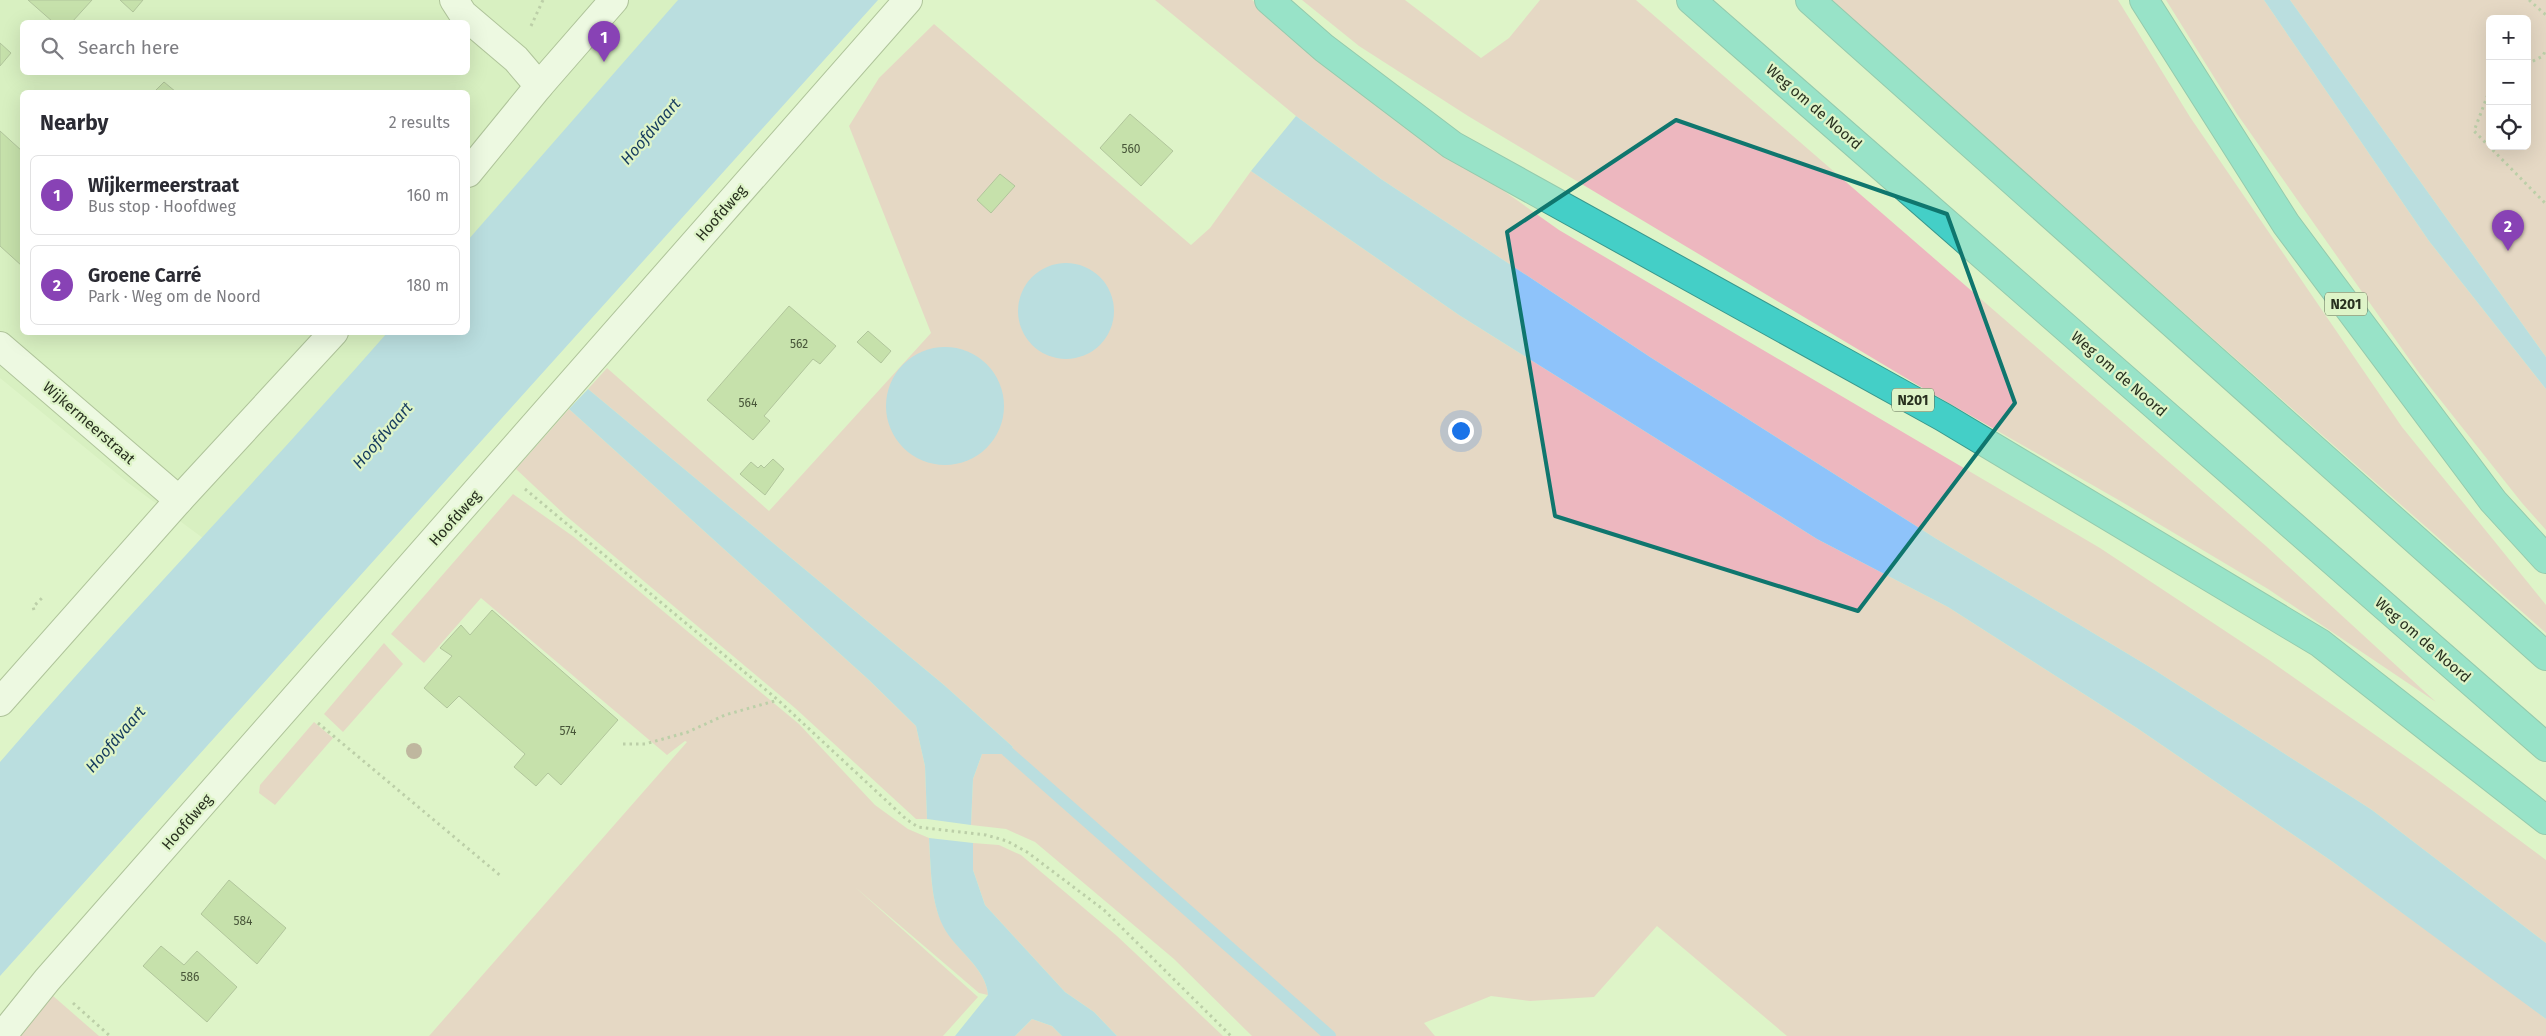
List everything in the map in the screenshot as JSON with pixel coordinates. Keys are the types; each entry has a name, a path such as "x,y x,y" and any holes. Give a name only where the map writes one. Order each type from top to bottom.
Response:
{"highway":[{"name":"N201","path":"1269,0 1324,48 1452,145 1943,417 2320,644 2546,820"},
{"name":"Weg om de Noord","path":"1691,0 2546,747"},
{"path":"1810,0 2546,656"},
{"name":"N201","path":"2144,0 2286,224 2493,501 2546,559"}],"street":[{"path":"454,0 463,14 516,59 539,86"},
{"path":"470,171 539,86 614,0"},
{"name":"Hoofdweg","path":"2,1036 47,980 499,468 908,0"},
{"path":"0,702 180,500 331,335"},
{"name":"Wijkermeerstraat","path":"0,346 180,500"}],"path":[{"path":"2529,0 2546,15"},
{"path":"2531,62 2543,56 2546,49"},
{"path":"2486,100 2474,131 2546,204"},
{"path":"499,468 778,700 906,819 918,827 986,835 1006,841 1027,852 1104,910 1231,1036"},
{"path":"622,744 645,744 679,735 725,715 778,700"},
{"path":"292,702 502,877"},
{"path":"47,980 110,1036"}],"highlighted area":[{"path":"1676,120 1947,214 2015,403 1858,611 1555,516 1507,232"}],"shaded area":[{"path":"0,0 759,0 470,329 470,90 20,90 20,335 465,335 253,575 127,482 0,378"},
{"path":"1155,0 1252,0 1401,118 1559,230 2100,548 2269,660 2425,770 2546,860 2546,943 2372,810 2153,669 1935,538 1650,357 1381,179 1296,116"},
{"path":"1302,0 1405,0 1481,58 1509,38 1540,0 1636,0 2266,546 2436,702 2268,589 2122,502 1926,390 1468,116 1359,46"},
{"path":"1830,0 2118,0 2190,117 2402,427 2546,605 2546,633"},
{"path":"2166,0 2264,0 2429,241 2546,389 2546,530 2522,503 2419,373 2237,114"},
{"path":"2290,0 2546,0 2546,357"},
{"path":"934,24 1191,245 1210,228 1251,171 1459,315 1817,539 1948,607 2137,728 2333,862 2526,1003 2546,1019 2546,1036 1787,1036 1657,926 1594,997 1530,1001 1491,996 1424,1023 1435,1036 1252,1036 1174,959 1035,842 1006,829 971,825 973,779 982,754 1003,754 1013,747 944,685 588,389 607,368 769,511 931,333 849,126 879,78"},
{"path":"569,409 869,680 916,726 925,766 927,819 916,819 795,708 565,515 516,469"},
{"path":"513,494 574,537 799,724 875,805 908,829 929,838 932,883 939,915 948,934 982,976 988,995 979,993 855,887 978,997 943,1036 429,1036 687,742 685,741 667,755 481,598 424,663 391,634"},
{"path":"384,643 403,664 343,732 324,714"},
{"path":"314,722 333,738 275,805 259,793 260,785"},
{"path":"973,843 999,845 1021,855 1117,936 1223,1036 1117,1036 1094,1012 1065,992 985,905 973,870"},
{"path":"52,995 99,1036 17,1036"},
{"path":"1032,1019 1052,1026 1062,1036 1015,1036"}],"water":[{"name":"Hoofdvaart","path":"678,0 878,0 0,976 0,762 385,335 470,335 470,238"},
{"path":"2264,0 2290,0 2546,357 2546,389 2429,241"},
{"path":"1296,116 1381,179 1650,357 1935,538 2153,669 2372,810 2546,943 2546,1019 2333,862 2137,728 1948,607 1817,539 1459,315 1251,171"},
{"path":"1066,263 1084,267 1100,277 1110,293 1114,311 1110,329 1100,345 1084,355 1066,359 1048,355 1032,345 1022,329 1018,311 1022,293 1032,277 1048,267"},
{"path":"945,347 967,352 978,357 994,373 999,384 1004,406 999,428 994,439 978,455 967,460 945,465 923,460 912,455 896,439 891,428 886,406 891,384 896,373 912,357 923,352"},
{"path":"588,389 944,685 1013,747 1003,754 982,754 973,779 971,825 927,819 925,766 916,726 869,680 569,409"},
{"path":"929,838 973,843 973,870 985,905 1065,992 1094,1012 1117,1036 1062,1036 1052,1026 1032,1019 1015,1036 955,1036 988,995 982,976 948,935 939,916 932,883"}],"building":[{"path":"28,0 92,0 74,20 51,20"},
{"path":"120,0 143,0 133,12"},
{"path":"0,43 11,53 0,66"},
{"path":"164,82 174,90 156,90"},
{"path":"1130,114 1173,151 1141,186 1100,148"},
{"path":"0,131 20,149 20,264 0,246"},
{"path":"1000,174 1015,186 991,213 977,200"},
{"path":"789,306 836,346 820,364 813,359 764,416 770,421 753,440 707,400"},
{"path":"868,331 891,351 881,363 857,342"},
{"path":"773,459 784,469 765,495 740,474 751,462 758,468 761,465 764,468"},
{"path":"492,610 618,720 561,785 548,773 536,786 514,767 525,754 459,696 447,708 424,688 452,656 440,648 461,625 470,635"},
{"path":"229,880 286,928 257,964 201,914"},
{"path":"161,946 184,965 197,951 237,987 207,1022 143,966"}],"waterway":[{"path":"1007,751 1330,1036"}],"place":[{"name":"Wijkermeerstraat","path":"604,62"},
{"name":"Groene Carré","path":"2508,251"}]}
